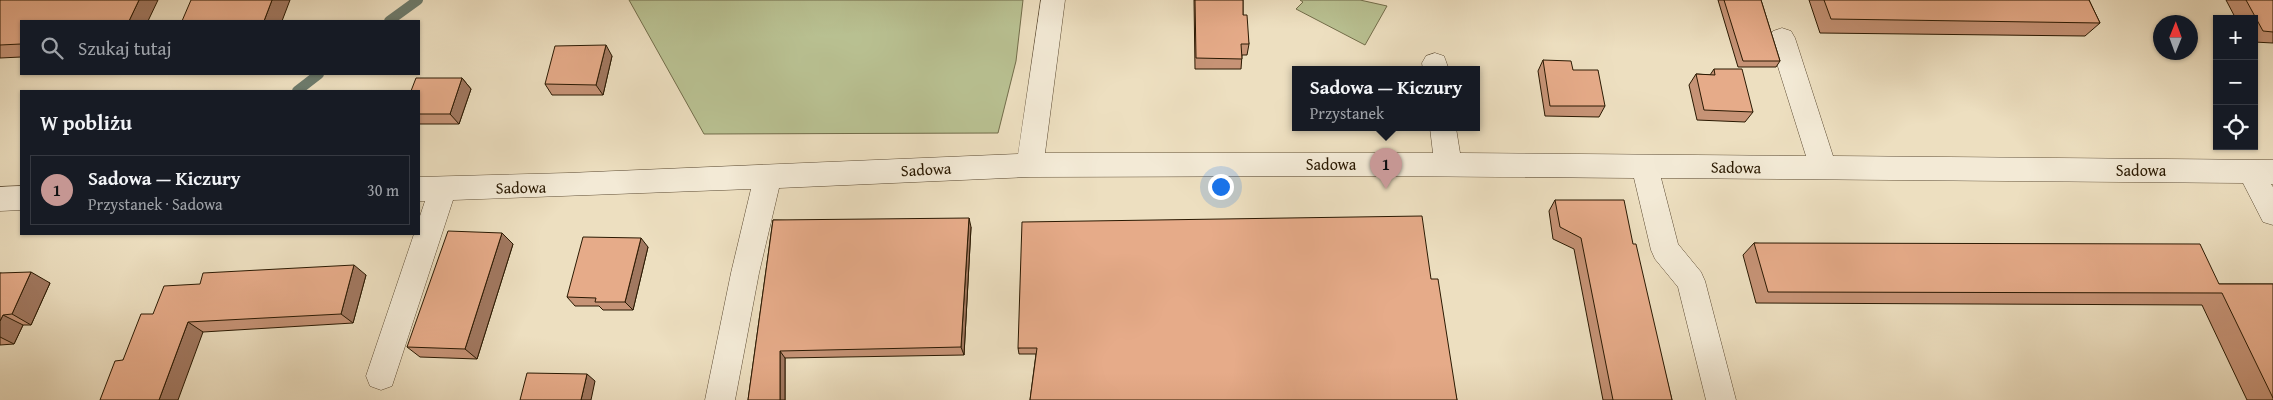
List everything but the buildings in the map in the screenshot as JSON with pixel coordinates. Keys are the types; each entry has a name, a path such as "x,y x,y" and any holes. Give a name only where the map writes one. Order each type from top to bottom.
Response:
{"street":[{"path":"1030,165 1053,0"},
{"path":"1782,38 1823,168"},
{"path":"1443,131 1448,165"},
{"name":"Sadowa","path":"431,189 1030,165 1645,166 2261,172"},
{"path":"1645,166 1665,250 1690,281 1721,400"},
{"path":"2261,172 2273,213"},
{"path":"720,400 745,273 768,176"},
{"path":"420,230 431,189"},
{"path":"0,199 20,198"},
{"path":"381,376 419,235"}],"green space":[{"path":"629,0 1023,0 1016,61 998,133 704,134"},
{"path":"1300,0 1360,0 1387,6 1365,45 1296,9 1303,2"}],"waterway":[{"path":"390,20 418,0"},
{"path":"298,90 318,75"}],"place":[{"name":"Sadowa — Kiczury","path":"1386,189"}]}
